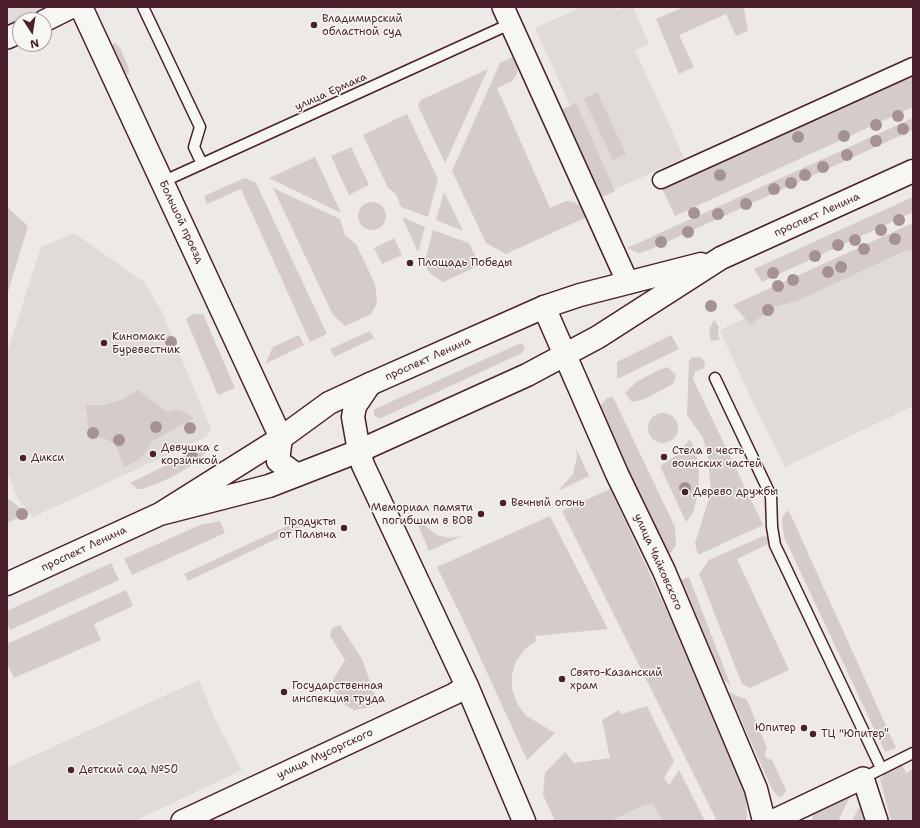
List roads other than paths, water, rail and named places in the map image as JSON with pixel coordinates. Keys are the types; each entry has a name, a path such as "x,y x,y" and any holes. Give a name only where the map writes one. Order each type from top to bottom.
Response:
{"main road":[{"name":"Большой проезд","path":"81,7 281,438"},
{"name":"проспект Ленина","path":"160,514 269,486 359,451 526,376 598,337 721,258 913,171"},
{"name":"проспект Ленина","path":"7,584 160,514 281,438 329,404 370,384 544,307 580,295 721,258"},
{"name":"улица Чайковского","path":"544,307 618,474 664,571 756,789 764,821"},
{"path":"370,384 355,406 353,417 363,465 467,686 524,821"},
{"path":"281,438 278,461 297,475"}],"street":[{"path":"52,17 72,7"},
{"path":"507,15 628,283"},
{"path":"661,180 913,66"},
{"name":"улица Мусоргского","path":"182,821 447,697 467,686"},
{"path":"772,821 863,778 877,821"}],"lane":[{"path":"143,7 200,127 194,147 202,164"},
{"name":"улица Ермака","path":"162,182 202,164 507,15"},
{"path":"715,378 771,496 772,527 775,545 881,768"},
{"path":"863,778 913,753"}],"place":[{"name":"Владимирский областной суд","path":"314,25"},
{"name":"Площадь Победы","path":"410,263"},
{"name":"Киномакс Буревестник","path":"104,343"},
{"name":"Девушка с корзинкой","path":"153,454"},
{"name":"Стела в честь воинских частей","path":"664,457"},
{"name":"Дикси","path":"23,458"},
{"name":"Дерево дружбы","path":"685,492"},
{"name":"Вечный огонь","path":"503,503"},
{"name":"Мемориал памяти погибшим в ВОВ","path":"481,514"},
{"name":"Продукты от Палыча","path":"344,528"},
{"name":"Свято-Казанский храм","path":"562,679"},
{"name":"Государственная инспекция труда","path":"284,692"},
{"name":"Юпитер","path":"804,728"},
{"name":"ТЦ \"Юпитер\"","path":"813,734"},
{"name":"Детский сад №50","path":"71,770"}]}
